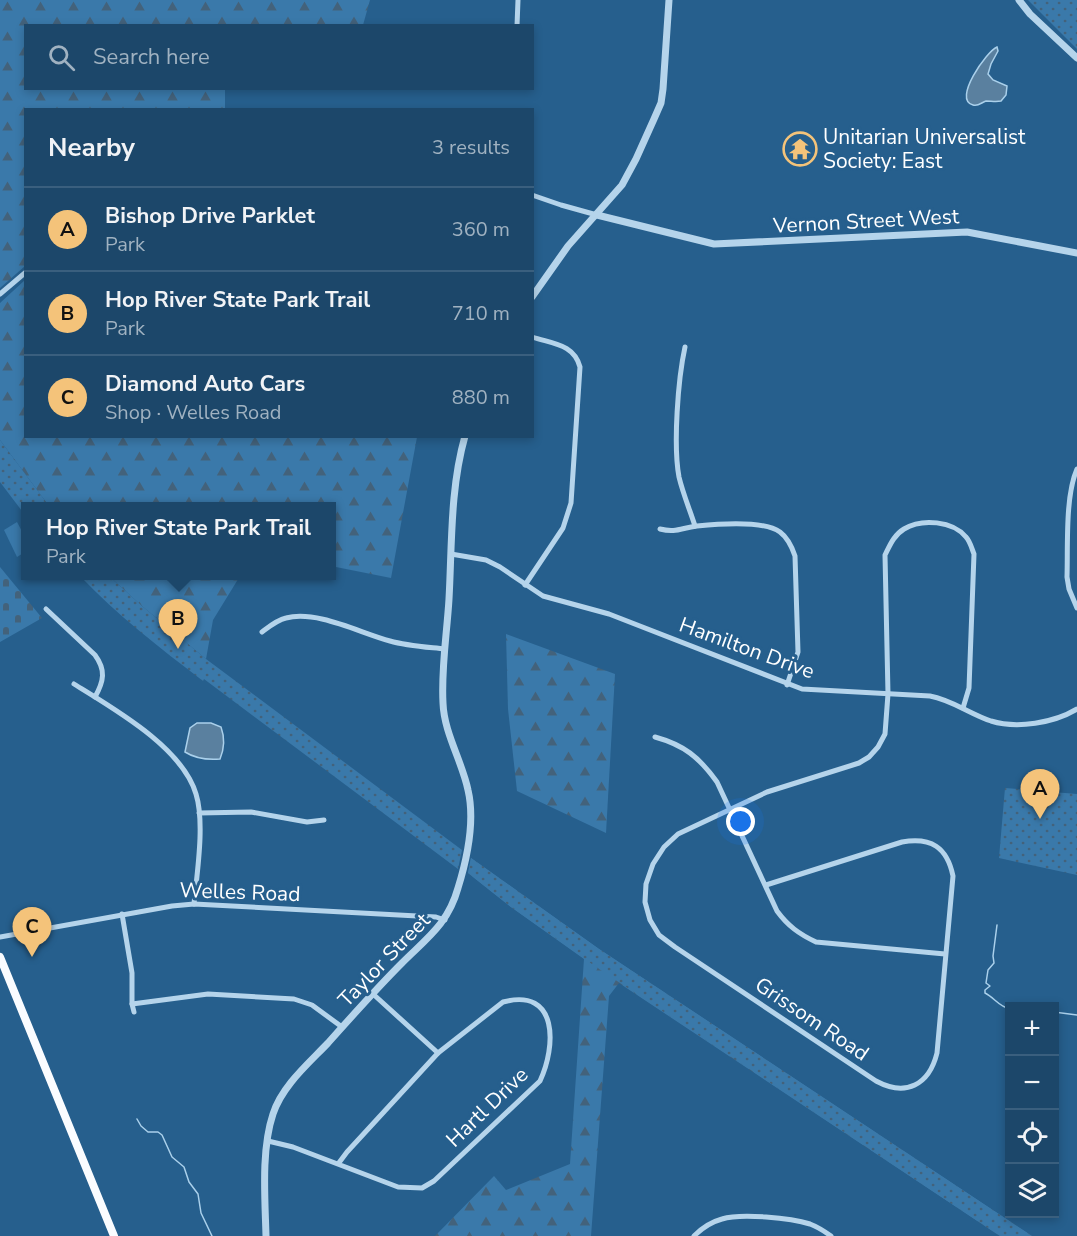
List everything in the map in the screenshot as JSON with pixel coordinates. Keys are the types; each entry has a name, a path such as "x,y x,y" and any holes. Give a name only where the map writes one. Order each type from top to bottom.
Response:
{"main road":[{"path":"0,957 114,1236"}],"street":[{"path":"517,24 518,0"},
{"path":"534,295 568,246 597,215 627,176 661,103 669,0"},
{"path":"1019,0 1038,22 1077,58"},
{"path":"534,196 597,215"},
{"name":"Vernon Street West","path":"597,215 698,242 725,245 967,232 1077,253"},
{"path":"0,294 24,274"},
{"path":"525,585 563,528 571,503 580,368 577,356 569,349 534,338"},
{"path":"685,347 680,368 676,457 680,479 695,526"},
{"name":"Taylor Street","path":"266,1236 268,1140 272,1115 287,1087 373,994 439,928 452,907 459,887 469,830 470,804 468,789 442,704 455,484 465,438"},
{"path":"1077,469 1073,478 1068,530 1067,577 1077,608"},
{"name":"Grissom Road","path":"766,885 917,839 931,843 944,851 950,861 953,876 937,1053 933,1068 921,1083 906,1088 889,1088 876,1081 675,948 659,935 650,920 645,902 646,884 664,847 678,834 767,792 859,763 869,757 878,747 885,734 888,694 885,555 892,540 904,529 921,523 951,525 967,537 974,554 969,688 963,708"},
{"path":"660,529 672,532 695,526 740,524 782,533 790,543 795,556 798,652 788,685"},
{"path":"1068,530 1077,530"},
{"name":"Hamilton Drive","path":"451,554 486,560 543,596 609,614 802,689 936,697 992,721 1011,724 1051,720 1077,709"},
{"path":"46,609 95,655 101,664 104,675 95,697"},
{"path":"262,632 273,623 296,616 334,622 391,642 445,649"},
{"path":"74,684 166,749 190,779 199,813 194,904"},
{"path":"655,737 677,743 706,766 717,782 777,911 787,924 816,942 945,954"},
{"path":"199,813 251,812 307,822 324,820"},
{"name":"Welles Road","path":"0,937 122,914 194,904 436,917 445,920"},
{"path":"122,914 132,973 134,1012"},
{"path":"132,1004 208,994 294,999 312,1005 342,1028"},
{"path":"373,994 438,1053"},
{"name":"Hartl Drive","path":"268,1140 293,1147 398,1187 422,1188 434,1181 540,1081 546,1069 549,1019 541,1006 530,1000 516,998 504,1002 438,1053 338,1164"},
{"path":"694,1236 703,1227 719,1219 734,1216 811,1224 831,1236"}],"green space":[{"path":"0,0 370,0 363,24 24,24 24,90 225,90 225,108 24,108 24,267 0,288"},
{"path":"1028,0 1077,0 1077,49"},
{"path":"24,281 24,438 417,438 391,578 336,567 336,502 46,502 0,440 0,303"},
{"path":"0,440 46,502 21,502 21,510 0,482"},
{"path":"17,522 21,530 21,554 17,557 4,530"},
{"path":"0,567 42,618 0,642"},
{"path":"84,580 113,580 206,659 462,850 458,869 204,679 203,681 187,669 124,618"},
{"path":"113,580 238,580 213,620 206,659"},
{"path":"506,634 615,674 606,833 517,791 508,709"},
{"path":"1005,788 1077,794 1077,875 999,858"},
{"path":"471,858 599,949 1032,1236 1000,1236 619,983 609,996 591,1236 435,1236 494,1176 506,1190 570,1164 584,959 468,873"},
{"path":"471,858 599,949 1032,1236 1000,1236 599,969 511,907 468,873"}],"shaded area":[{"path":"997,47 998,51 988,74 993,80 1007,86 1006,95 1001,101 986,101 973,105 968,101 966,94 973,76 986,57"},
{"path":"197,723 211,723 221,727 224,743 220,759 202,758 185,752 190,728"}],"waterway":[{"path":"997,925 994,963 988,970 986,983 990,986 985,993 1005,1007"},
{"path":"1059,1013 1077,1015"},
{"path":"137,1119 148,1132 158,1132 162,1135 172,1157 184,1167 189,1182 198,1194 201,1213 212,1236"}],"place":[{"name":"Unitarian Universalist Society: East","path":"800,149"},
{"name":"Hop River State Park Trail","path":"178,649"},
{"name":"Bishop Drive Parklet","path":"1040,819"},
{"name":"Diamond Auto Cars","path":"32,957"}]}
